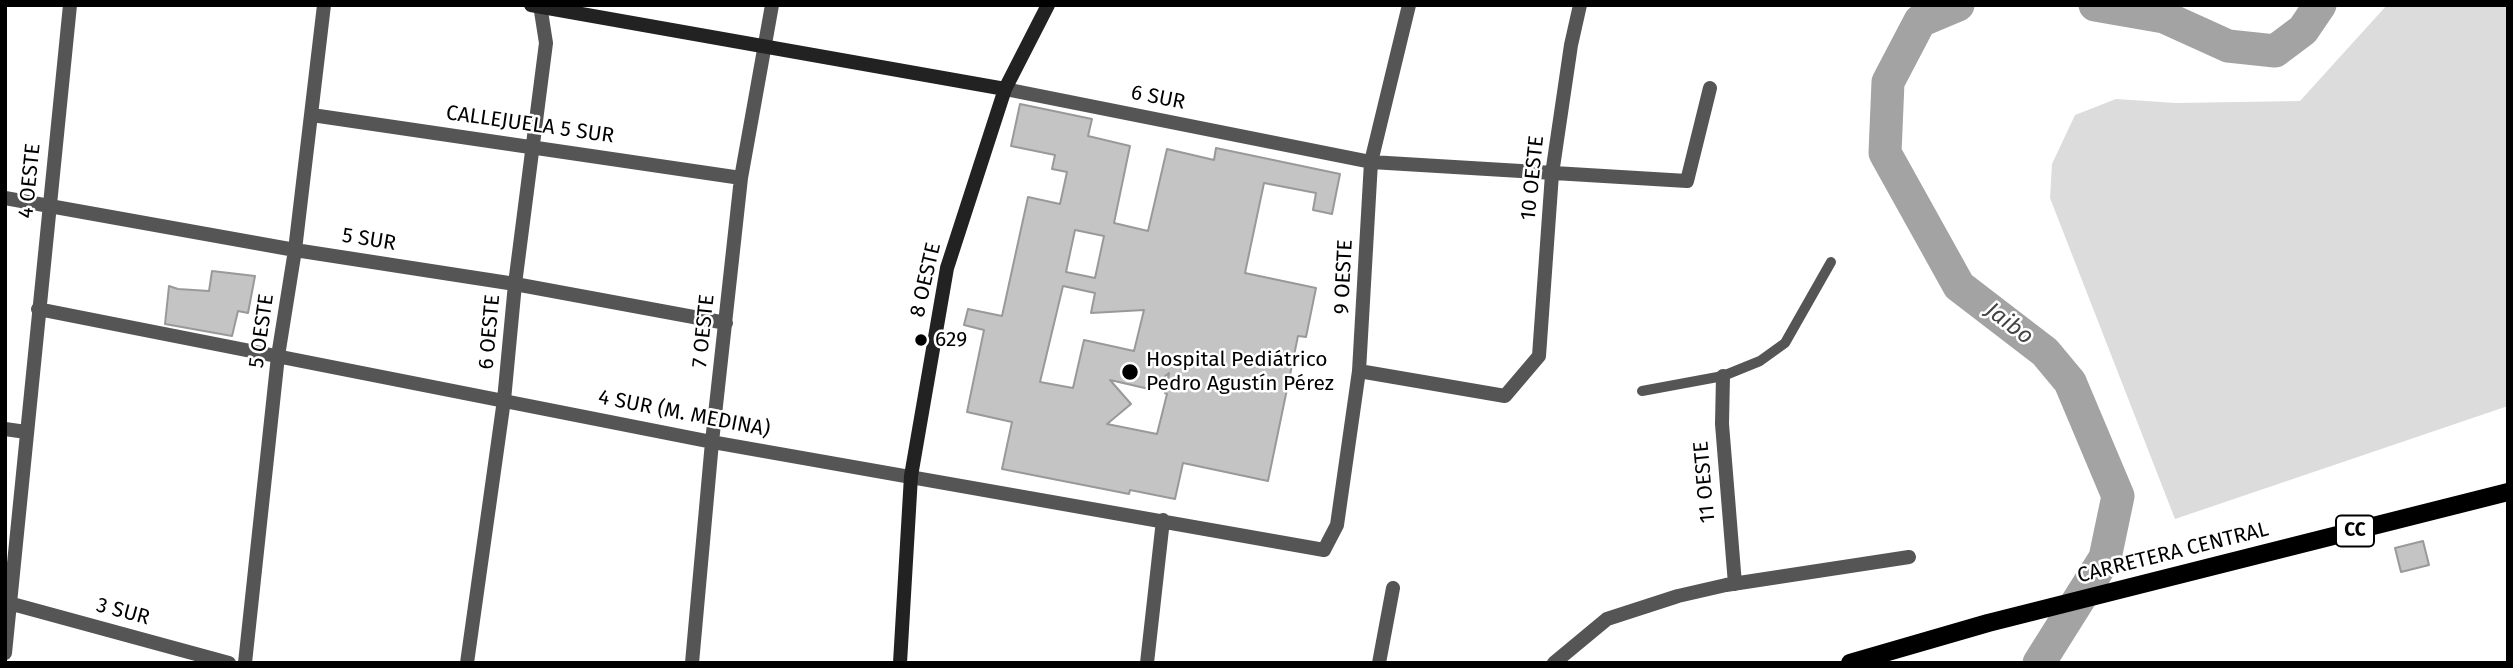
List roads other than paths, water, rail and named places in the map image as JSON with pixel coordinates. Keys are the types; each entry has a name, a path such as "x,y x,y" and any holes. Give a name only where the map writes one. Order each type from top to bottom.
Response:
{"main road":[{"name":"8 OESTE","path":"900,663 911,476 947,268 1005,89 1048,5"},
{"name":"6 SUR","path":"537,6 1005,89"},
{"name":"CARRETERA CENTRAL","path":"1850,663 1988,623 2508,492"}],"street":[{"name":"4 OESTE","path":"5,653 70,5"},
{"name":"5 OESTE","path":"245,663 278,356 295,250 324,5"},
{"name":"7 OESTE","path":"692,663 712,442 741,178 772,5"},
{"name":"9 OESTE","path":"1324,550 1337,525 1359,372 1371,162 1409,5"},
{"name":"10 OESTE","path":"1359,372 1505,396 1539,356 1552,174 1571,45 1580,5"},
{"name":"6 OESTE","path":"467,663 504,400 515,284 546,43 537,6"},
{"name":"6 SUR","path":"1005,89 1371,162 1687,181 1710,89"},
{"name":"CALLEJUELA 5 SUR","path":"312,115 741,178"},
{"name":"5 SUR","path":"5,198 295,250 515,284 726,323"},
{"name":"4 SUR (M. MEDINA)","path":"38,309 712,442 1324,550"},
{"name":"11 OESTE","path":"1723,376 1721,424 1735,584"},
{"path":"5,429 26,432"},
{"path":"1147,663 1163,520"},
{"path":"1554,663 1607,619 1678,596 1735,584 1909,557"},
{"path":"1379,663 1393,588"},
{"name":"3 SUR","path":"8,603 229,663"}],"lane":[{"path":"1643,391 1723,376 1760,361 1785,343 1831,262"}],"waterway":[{"name":"Jaibo","path":"1958,5 1920,21 1888,82 1885,153 1959,286 2045,352 2070,382 2118,496 2105,558 2039,663"},
{"name":"Jaibo","path":"2095,5 2164,17 2228,46 2275,51 2303,30 2320,5"}],"place":[{"name":"629","path":"921,340"},
{"name":"Hospital Pediátrico Pedro Agustín Pérez","path":"1130,372"}]}
